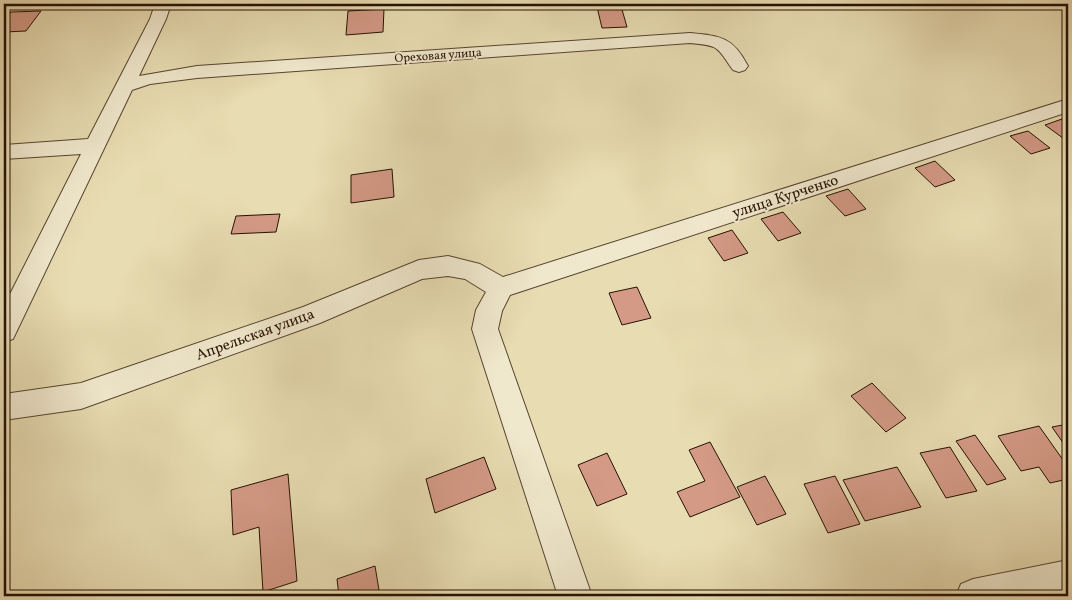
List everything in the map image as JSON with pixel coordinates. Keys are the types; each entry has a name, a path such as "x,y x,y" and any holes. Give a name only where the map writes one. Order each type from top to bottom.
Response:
{"street":[{"path":"4,331 158,19 163,4"},
{"name":"Ореховая улица","path":"125,86 148,79 197,72 690,38 721,41 732,50 739,66"},
{"name":"улица Курченко","path":"501,288 1068,105"},
{"path":"4,152 95,146"},
{"name":"Апрельская улица","path":"9,404 41,403 80,396 311,315 419,270 448,266 463,269 471,271 501,288"},
{"path":"501,288 489,310 485,329 575,596"},
{"path":"973,596 1068,576"}],"building":[{"path":"621,6 627,27 602,28 597,7"},
{"path":"384,9 383,32 346,35 348,11"},
{"path":"41,11 26,31 4,32 4,21 11,12"},
{"path":"1062,119 1068,123 1067,141 1045,125"},
{"path":"1028,131 1050,148 1031,154 1010,136"},
{"path":"935,161 955,180 935,187 915,168"},
{"path":"392,169 394,197 351,203 351,175"},
{"path":"848,189 866,209 845,216 826,196"},
{"path":"783,212 801,233 778,241 761,219"},
{"path":"280,214 276,232 231,234 236,216"},
{"path":"732,230 748,253 724,261 708,238"},
{"path":"637,287 651,318 622,325 609,293"},
{"path":"872,383 906,418 886,432 851,396"},
{"path":"1068,424 1068,450 1052,427"},
{"path":"1039,426 1068,467 1068,479 1050,483 1039,467 1021,471 998,436"},
{"path":"975,435 1006,479 987,485 956,441"},
{"path":"710,442 740,497 690,517 677,492 705,481 689,450"},
{"path":"950,447 977,491 946,498 920,453"},
{"path":"607,453 627,494 597,506 578,465"},
{"path":"484,457 496,489 435,513 426,479"},
{"path":"897,467 921,507 865,521 843,480"},
{"path":"288,474 297,581 263,592 259,527 233,535 231,490"},
{"path":"765,476 786,514 757,525 737,487"},
{"path":"835,476 860,524 828,533 804,484"},
{"path":"375,566 380,596 339,596 337,579"}]}
